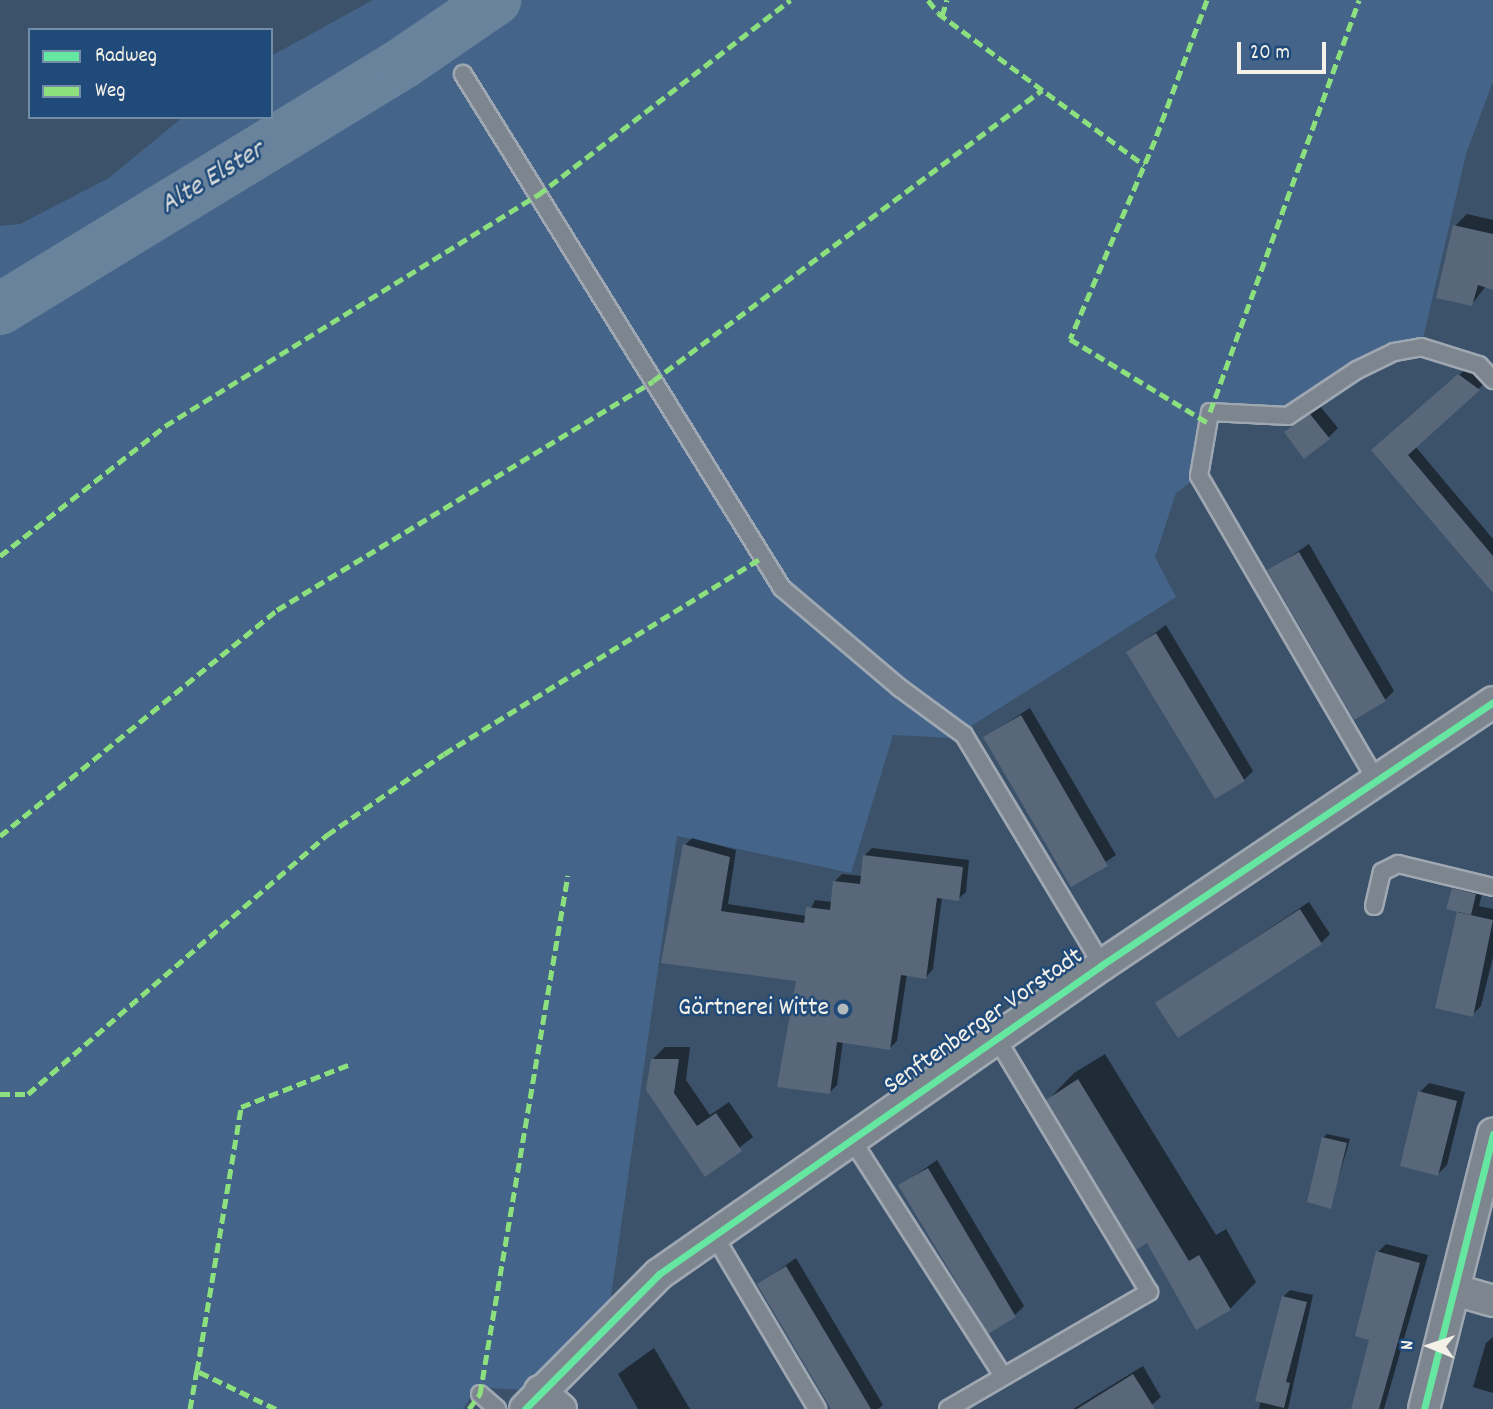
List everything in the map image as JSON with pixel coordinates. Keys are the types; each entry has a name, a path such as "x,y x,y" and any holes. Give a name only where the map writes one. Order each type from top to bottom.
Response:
{"street":[{"name":"Senftenberger Vorstadt","path":"542,1403 659,1273 715,1237 1102,965 1493,702"},
{"path":"1424,1409 1493,1134"},
{"path":"1455,1290 1493,1301"}],"lane":[{"path":"463,74 782,588 900,688 964,735 1102,965"},
{"path":"1376,780 1199,476 1210,412 1288,416 1357,370 1394,352 1421,347 1479,365 1493,380"},
{"path":"1374,906 1382,872 1398,864 1493,887"},
{"path":"948,1409 1002,1375 1149,1292 997,1039"},
{"path":"852,1140 1002,1375"},
{"path":"715,1237 817,1409"},
{"path":"480,1394 497,1409"}],"shaded area":[{"path":"373,0 1493,0 1493,81 1466,154 1421,347 1394,352 1288,416 1211,412 1199,476 1176,493 1155,557 1176,597 952,738 893,735 851,873 677,836 607,1324 539,1391 477,1387 463,1409 0,1409 0,226 20,224 109,178 181,119 273,119 273,55"}],"building":[{"path":"1453,225 1493,234 1493,290 1478,285 1472,306 1436,298"},
{"path":"1458,374 1480,390 1408,455 1493,556 1493,593 1371,450"},
{"path":"1310,414 1330,439 1304,459 1284,432"},
{"path":"1299,552 1386,701 1354,720 1267,570"},
{"path":"1156,633 1245,781 1215,799 1126,652"},
{"path":"1021,715 1108,866 1071,887 983,737"},
{"path":"683,844 730,857 721,911 804,923 806,907 830,910 833,881 860,884 863,855 963,867 959,901 937,898 926,979 901,975 890,1050 837,1042 830,1094 777,1087 796,981 661,963"},
{"path":"1452,888 1476,894 1471,915 1446,909"},
{"path":"1300,909 1322,944 1178,1038 1155,1003"},
{"path":"1457,912 1493,920 1473,1017 1435,1008"},
{"path":"651,1059 679,1059 674,1093 697,1126 716,1113 742,1151 705,1177 646,1090"},
{"path":"1078,1079 1189,1261 1199,1255 1231,1310 1196,1330 1147,1243 1136,1250 1046,1100"},
{"path":"1418,1091 1457,1101 1438,1176 1400,1166"},
{"path":"1322,1137 1347,1143 1331,1209 1307,1202"},
{"path":"928,1168 1016,1317 988,1334 898,1185"},
{"path":"1376,1251 1420,1263 1379,1409 1351,1409 1369,1340 1355,1336"},
{"path":"786,1266 871,1409 831,1409 757,1284"},
{"path":"1282,1296 1307,1302 1286,1382 1290,1383 1284,1408 1255,1401"},
{"path":"1133,1374 1155,1409 1077,1409"}],"waterway":[{"name":"Alte Elster","path":"0,309 403,63 495,0"}],"marked path":[{"path":"0,556 165,426 538,195 790,0"},
{"path":"928,0 938,13 1144,165"},
{"path":"942,16 947,0"},
{"path":"1207,0 1155,140 1070,339 1208,423"},
{"path":"1210,412 1359,0"},
{"path":"0,836 277,610 653,381 1042,90"},
{"path":"0,1094 28,1094 327,835 444,754 763,557"},
{"path":"469,1409 480,1394 568,875"},
{"path":"276,1409 197,1371 241,1107 351,1064"},
{"path":"190,1409 197,1371"}],"cycle path":[{"path":"525,1409 659,1274 1102,965 1493,702"},
{"path":"1424,1409 1493,1134"}],"place":[{"name":"Gärtnerei Witte","path":"843,1009"}]}
